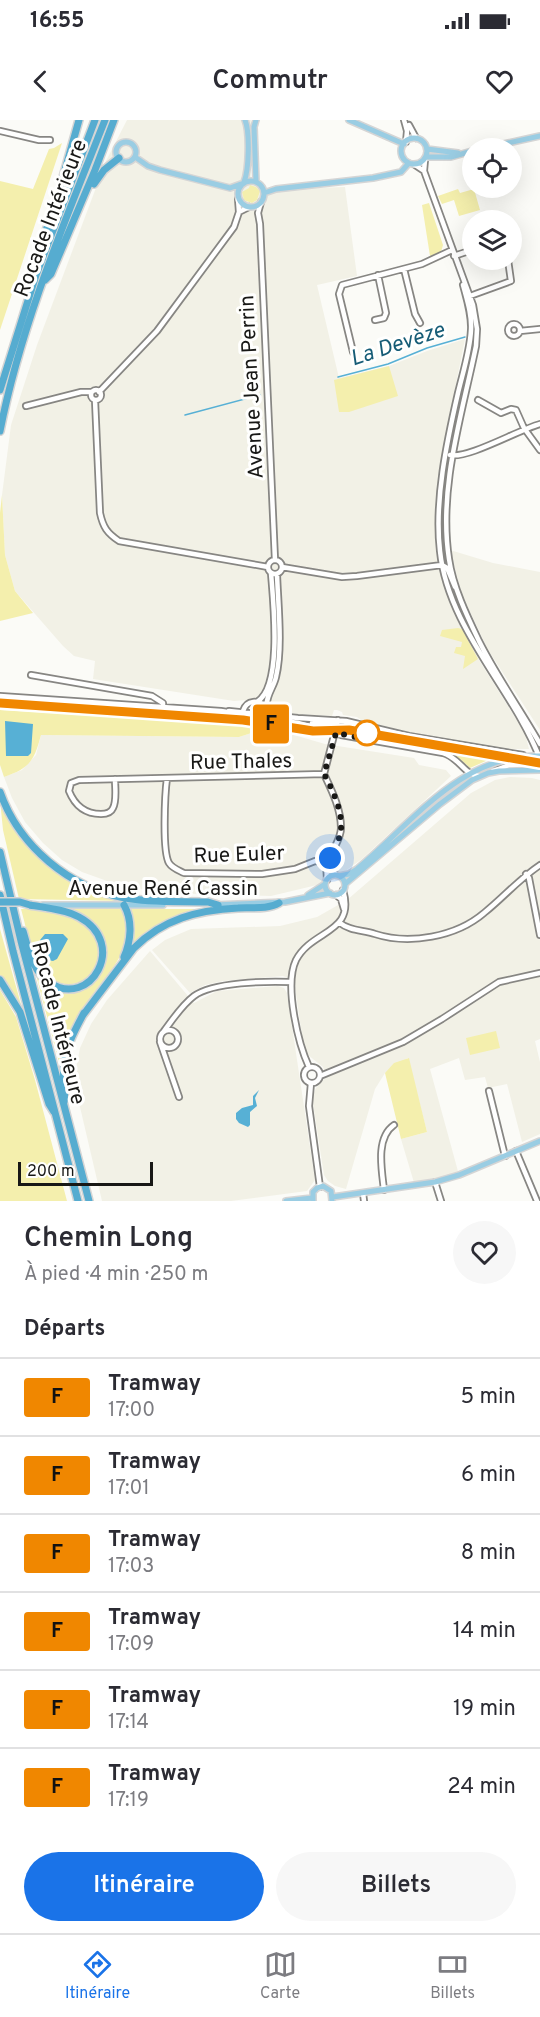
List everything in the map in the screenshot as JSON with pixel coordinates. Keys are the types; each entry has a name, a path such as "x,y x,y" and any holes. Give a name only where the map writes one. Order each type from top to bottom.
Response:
{"highway":[{"path":"31,290 31,275 58,195 79,120"},
{"path":"0,390 31,290 95,120"},
{"name":"Rocade Intérieure","path":"0,431 11,383 43,281 105,120"},
{"path":"43,281 51,274 114,120"},
{"path":"70,228 98,176 118,158"},
{"path":"0,792 9,812 32,844 57,868 81,883 125,898 208,902 218,905"},
{"name":"Rocade Intérieure","path":"0,852 89,1201"},
{"path":"4,870 32,958 44,979 57,987 64,988 76,987 89,981 99,969 103,957 102,943 94,929 79,917 68,912 20,902 0,903 78,1201"},
{"path":"0,895 6,926"},
{"path":"83,1015 134,948 166,924 199,912 272,907 279,903"},
{"path":"63,1106 64,1065 73,1033 87,1007 124,956 128,946 130,925 128,912 124,905"},
{"path":"0,980 20,1012 49,1104 57,1117"}],"main road":[{"path":"238,197 247,173 245,120"},
{"path":"255,181 254,127 256,120"},
{"path":"349,120 405,143 416,138 423,142 427,149 425,158"},
{"path":"522,140 539,136"},
{"path":"127,142 135,147 135,157 127,162 118,158 116,152 118,146 127,142"},
{"path":"405,143 402,154 412,164"},
{"path":"427,149 462,153"},
{"path":"264,193 276,189 396,174 425,158 451,157 462,153"},
{"path":"135,157 153,168 230,188 241,203 249,207 261,202 264,193 262,186 255,181 230,188"},
{"path":"540,759 528,756 498,761 468,773 448,787 357,868 346,875 331,876 326,882 327,889 333,894 344,887 447,798 479,776 510,770 540,770"},
{"path":"337,875 344,887"},
{"name":"Avenue René Cassin","path":"296,901 316,892 326,882"},
{"name":"Avenue René Cassin","path":"30,904 279,903 333,894"},
{"path":"286,1201 312,1199 313,1192 320,1187 329,1189 332,1199 435,1182 540,1141"}],"street":[{"path":"405,143 406,120"},
{"path":"406,120 410,131 416,138"},
{"path":"0,131 39,140 50,140"},
{"path":"425,158 424,171 476,317 476,346 450,455 439,516 442,565 454,600 472,640 530,736 540,759 504,766 488,773"},
{"path":"412,164 424,171"},
{"path":"95,400 100,397 99,392 157,331 234,227 239,212 238,197"},
{"name":"Avenue Jean Perrin","path":"261,202 258,213 261,236 275,560"},
{"path":"239,212 249,207 258,213"},
{"path":"353,352 339,290 346,283 462,252"},
{"path":"404,269 414,314 420,322"},
{"path":"469,295 512,281 510,270"},
{"path":"375,320 384,318 386,313 378,275"},
{"path":"520,331 540,329"},
{"path":"26,406 81,392 91,393 94,390 99,392"},
{"path":"91,393 91,398 95,400 100,513 102,526 108,534 119,541 268,567 274,573 275,671 266,700 268,714"},
{"path":"478,400 501,413 511,409 516,410 524,428 540,450"},
{"path":"450,455 462,455 524,428 540,424"},
{"path":"450,455 447,500 449,558 460,598"},
{"path":"442,565 449,558"},
{"path":"268,567 269,562 275,560 279,561 282,567"},
{"path":"274,573 282,567 342,577 442,565 447,567 450,580 486,655 540,744"},
{"path":"257,702 264,695 275,671"},
{"path":"31,675 153,696 163,703 163,707"},
{"path":"0,696 338,720 528,756"},
{"path":"244,713 247,703 257,702 267,707"},
{"path":"244,713 446,754 458,760 468,773 479,776"},
{"path":"261,717 268,714"},
{"path":"298,723 329,724 338,720"},
{"name":"Rue Thales","path":"115,780 115,804 107,814 91,814 84,811 69,791 69,786 75,781 324,774 338,720"},
{"path":"336,732 346,725 392,731"},
{"path":"324,774 334,795 341,822 341,831 329,861 331,869 337,875"},
{"name":"Rue Euler","path":"167,778 166,850 169,863 174,868 184,873 262,874 294,869 315,861 326,862"},
{"path":"326,882 326,862 329,853 337,844"},
{"path":"340,923 349,928 399,939 423,938 439,934 479,917 526,874 539,868"},
{"path":"526,874 538,910 540,935"},
{"path":"320,1076 317,1070 309,1067 299,1042 291,982 294,965 301,952 312,940 340,923 346,906 344,887"},
{"path":"333,894 343,904 344,915"},
{"path":"309,1067 305,1071 306,1081 316,1082 320,1076 403,1042 499,982 540,973"},
{"path":"179,1097 160,1036 189,1001 205,990 226,986 291,982"},
{"path":"160,1042 170,1048 178,1040 175,1032 164,1031"},
{"path":"311,1083 309,1106 320,1187"},
{"path":"489,1091 505,1156"},
{"path":"384,1190 381,1158 389,1128 394,1125"},
{"path":"516,1151 537,1201"},
{"path":"435,1182 441,1201"},
{"path":"363,1193 364,1201"}],"shaded area":[{"path":"127,120 251,120 251,180 264,193 276,189 345,187 357,276 317,285 339,378 389,366 465,339 443,449 436,514 436,551 450,602 479,660 525,733 529,749 507,749 412,733 343,715 337,710 334,710 332,716 297,714 276,711 259,699 234,701 93,679 95,661 74,656 15,591 5,555 2,495 11,425 37,345 106,161"},
{"path":"62,143 0,330 0,181 33,189 49,149"},
{"path":"250,185 260,191 257,200 252,203 244,200 242,192"},
{"path":"458,189 462,192 462,198 477,198 480,210 462,210 462,215 459,216 454,200 442,204 438,196"},
{"path":"429,203 443,245 441,252 430,256 422,205"},
{"path":"389,366 398,396 349,412 339,412 334,380"},
{"path":"2,495 5,555 15,591 33,613 0,621 0,513"},
{"path":"450,550 493,563 540,572 540,730 488,650 462,595"},
{"path":"462,629 478,659 463,669 465,656 454,653 456,647 461,647 462,642 440,636 442,630"},
{"path":"0,710 209,722 264,729 239,737 41,735 30,762 20,770 4,777 0,765"},
{"path":"264,729 280,731 325,744 414,758 419,765 446,770 451,776 362,859 341,874 317,885 271,896 163,893 121,886 82,872 62,860 25,822 4,777 22,770 36,755 41,735 239,737"},
{"path":"401,743 426,745 502,758 488,760 470,768 453,755 438,748"},
{"path":"510,777 540,780 540,1039 535,1041 540,1062 540,1134 522,1142 507,1084 488,1088 485,1077 465,1080 459,1058 430,1069 459,1175 415,1186 401,1139 427,1132 408,1058 385,1073 375,1089 346,1189 335,1186 324,1175 312,1097 316,1088 326,1077 323,1067 308,1055 303,1043 294,980 283,976 223,981 205,985 190,993 152,950 165,940 191,929 280,926 317,917 347,900 471,793 495,780"},
{"path":"0,800 32,848 56,872 89,890 126,901 19,899 3,830"},
{"path":"21,909 38,909 64,914 87,926 98,945 99,955 93,973 77,983 65,984 51,980 40,967 33,952"},
{"path":"70,909 121,909 126,919 127,931 125,943 116,964 82,1012 61,1070 36,975 54,988 72,991 88,986 100,974 106,959 104,941 93,924"},
{"path":"131,909 204,909 165,923 132,947"},
{"path":"0,929 22,1008 0,976"},
{"path":"150,951 194,1003 217,991 278,986 284,988 287,993 315,1180 307,1191 231,1201 102,1201 76,1090 76,1069 80,1048 91,1024 107,1000"},
{"path":"0,990 16,1017 67,1201 0,1201"},
{"path":"496,1031 500,1048 470,1055 466,1038"},
{"path":"409,1058 427,1132 401,1139 385,1073 394,1063"}],"water":[{"path":"5,721 33,724 31,753 28,756 6,756"},
{"path":"45,934 63,934 68,939 57,959 53,961 48,960 40,940"},
{"path":"259,1090 255,1098 257,1106 250,1112 248,1127 239,1123 236,1113 242,1108 253,1105 253,1096"}],"waterway":[{"name":"La Devèze","path":"338,377 388,364 427,348 465,337"},
{"name":"La Devèze","path":"185,415 260,395"}],"tram line":[{"path":"0,703 243,720 326,733 349,732 407,742 427,743"},
{"name":"F","path":"0,703 243,720 313,731 349,730 540,763"},
{"path":"419,742 540,763"}],"route":[{"path":"330,858 339,839 341,827 334,795 324,774 336,733 366,739 367,733"}]}
